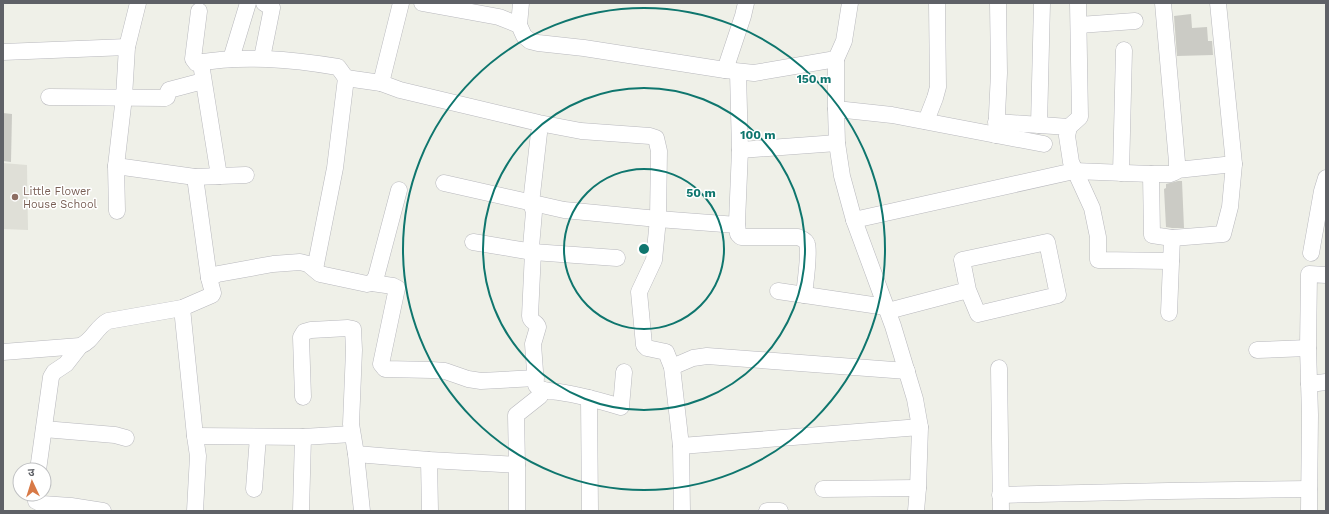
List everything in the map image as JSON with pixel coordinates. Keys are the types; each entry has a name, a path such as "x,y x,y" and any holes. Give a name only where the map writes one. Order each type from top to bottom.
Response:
{"street":[{"path":"117,211 116,166 124,98 127,47 138,3"},
{"path":"231,59 248,3"},
{"path":"262,58 272,8 264,3"},
{"path":"381,83 401,3"},
{"path":"422,3 452,6 499,17 519,25"},
{"path":"520,3 519,25 524,36 530,41 538,43 584,48 732,71 754,73 836,59"},
{"path":"746,3 732,71 740,150 737,225 738,234 742,237 798,237 804,239 808,245 804,295"},
{"path":"850,3 844,41 836,59 837,143 842,176 854,220 887,309 915,399 920,427 916,511"},
{"path":"926,121 938,87 937,3"},
{"path":"996,128 999,73 998,3"},
{"path":"1039,125 1042,3"},
{"path":"1078,3 1080,117 1069,127 1067,136 1074,171 1092,208 1098,237 1098,260 1171,261"},
{"path":"1163,3 1177,170"},
{"path":"1151,174 1152,235 1172,238 1223,234 1230,208 1234,164 1218,3"},
{"path":"199,11 193,59 196,63 231,59 277,59 338,67 346,78 335,168 315,269"},
{"path":"1079,25 1135,20"},
{"path":"3,52 127,47"},
{"path":"1121,173 1124,50"},
{"path":"201,62 219,176"},
{"path":"346,78 381,83 400,90 581,131 650,136 656,138 659,151 658,219 654,260 639,292 644,345 647,348 666,352 672,367 681,446 682,511"},
{"path":"49,97 165,98 167,97 169,90 204,81"},
{"path":"836,109 892,115 926,121 996,128 1039,125 1069,127"},
{"path":"996,128 1044,144"},
{"path":"539,133 531,203 534,212 531,247 533,252 530,316 531,320 537,325 538,328 534,344 536,385 538,389 589,398 621,407 624,372"},
{"path":"740,150 837,143"},
{"path":"854,220 1074,171 1173,174 1177,170 1234,164"},
{"path":"116,166 195,177 246,175"},
{"path":"3,352 80,346 89,342 103,323 108,321 182,308 212,295 213,293 209,278 195,177"},
{"path":"1311,253 1322,191 1326,178"},
{"path":"444,182 564,210 737,225"},
{"path":"372,283 376,277 399,190"},
{"path":"1169,313 1172,238"},
{"path":"473,242 533,252 617,258"},
{"path":"1047,242 1058,295 978,314 968,290 962,260 1047,242"},
{"path":"209,278 218,274 283,262 304,262 320,274 367,284 372,283 393,286 397,288 381,364 385,370 445,371 468,379 482,381 536,378"},
{"path":"1309,511 1309,274 1326,274"},
{"path":"778,291 887,309 968,290"},
{"path":"182,308 198,456 195,511"},
{"path":"303,397 301,337 304,332 326,329 353,329 354,350 351,424 362,511"},
{"path":"39,462 51,377 54,372 66,364 80,346"},
{"path":"1257,350 1308,348"},
{"path":"672,367 693,358 707,356 907,370"},
{"path":"999,368 1001,511"},
{"path":"1309,384 1326,382"},
{"path":"517,511 516,415 540,396"},
{"path":"589,398 590,511"},
{"path":"681,446 920,427"},
{"path":"44,429 100,433 126,438"},
{"path":"195,436 258,437 352,434"},
{"path":"301,511 303,436"},
{"path":"254,489 258,437"},
{"path":"356,454 517,465"},
{"path":"429,460 430,511"},
{"path":"823,489 918,488"},
{"path":"1000,495 1168,491 1309,490"},
{"path":"38,502 42,504 103,511"},
{"path":"767,511 780,511"}],"shaded area":[{"name":"Little Flower House School","path":"3,163 27,165 28,230 3,229"}],"building":[{"path":"1191,14 1192,28 1207,27 1208,41 1212,41 1213,55 1177,56 1174,16"},
{"path":"3,113 12,114 11,162 3,161"},
{"path":"1182,181 1184,228 1166,227 1164,189 1166,188 1166,184"}],"place":[{"name":"Little Flower House School","path":"15,197"}]}
